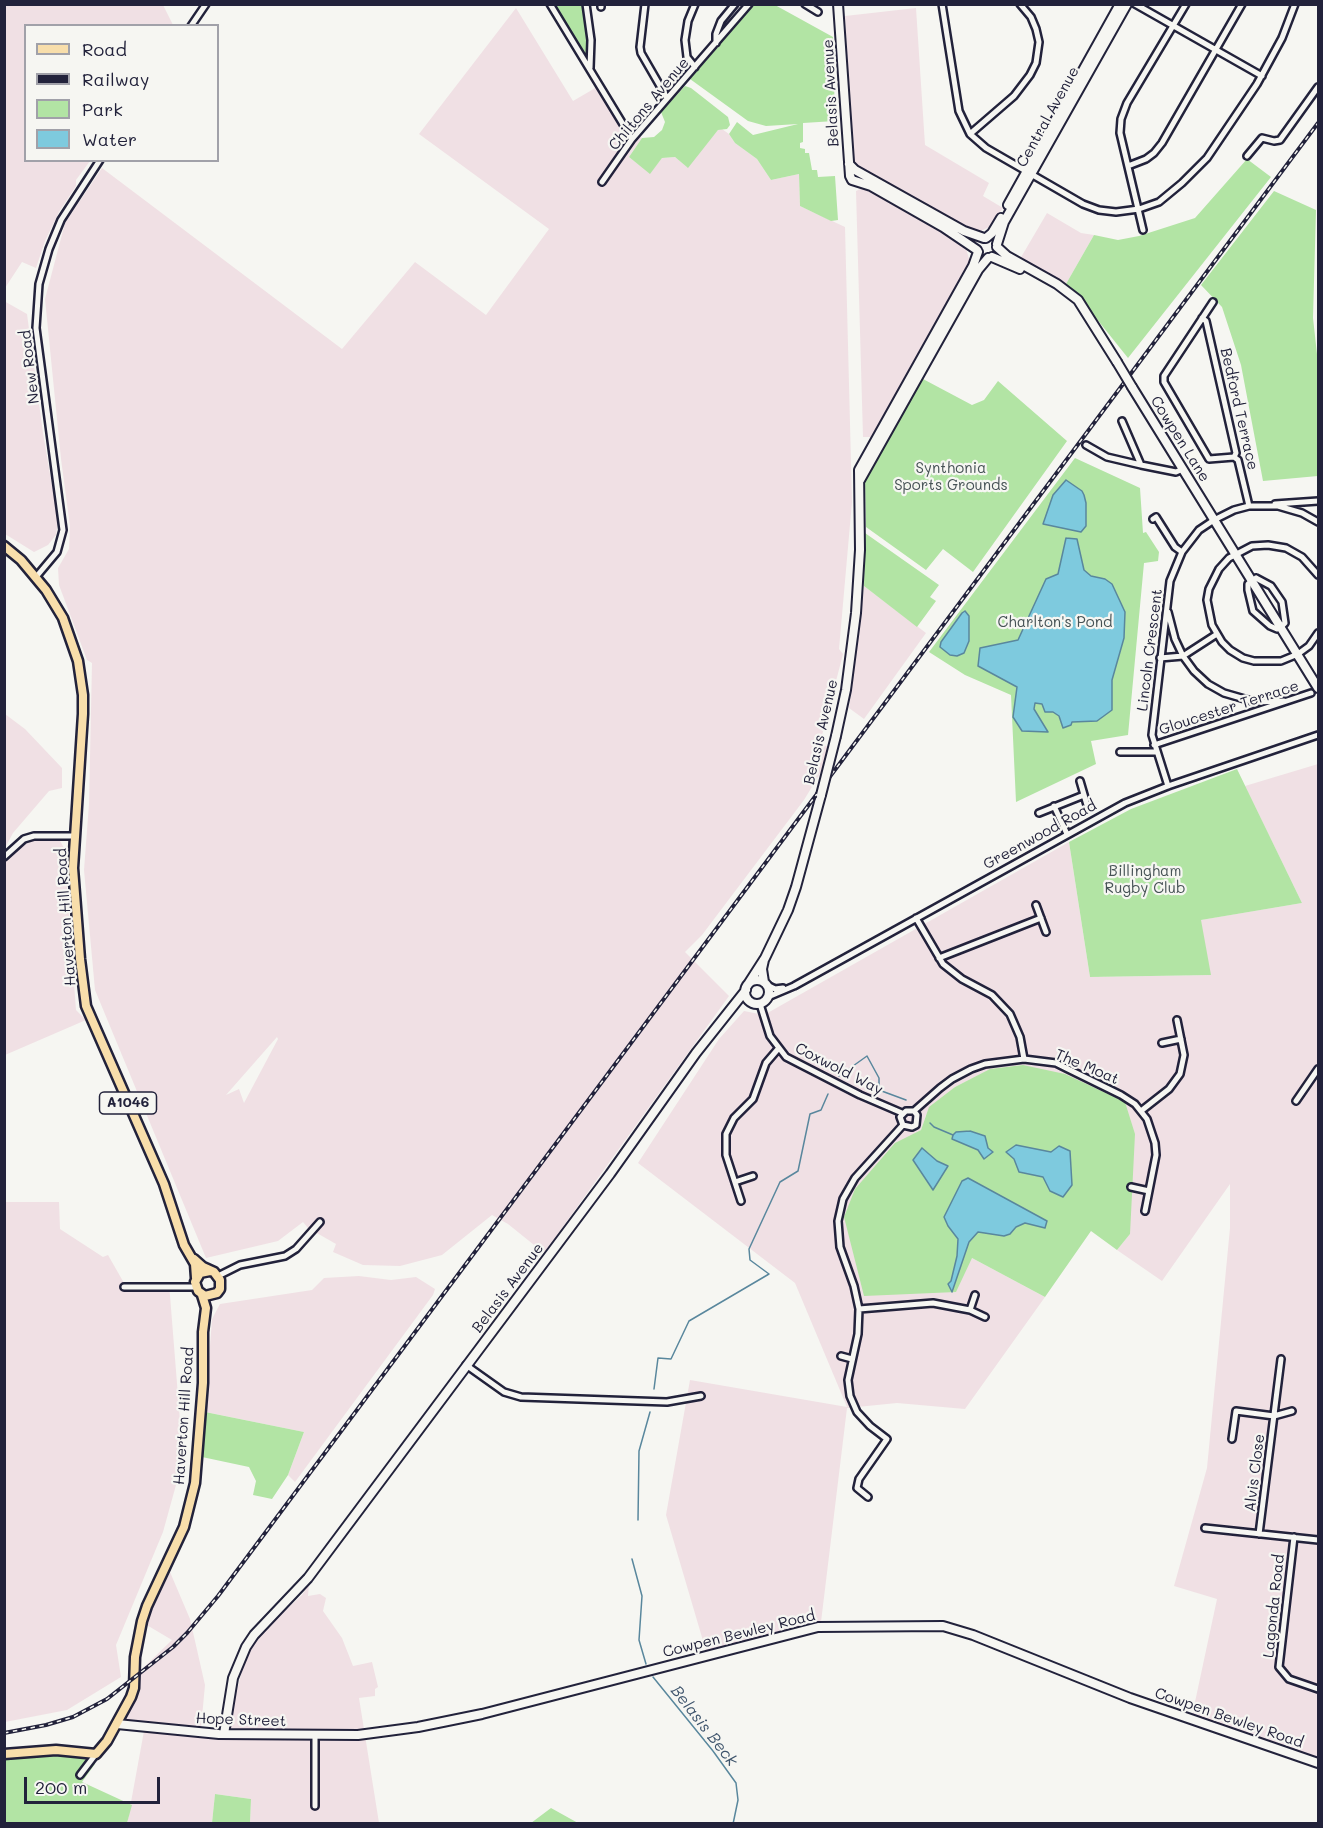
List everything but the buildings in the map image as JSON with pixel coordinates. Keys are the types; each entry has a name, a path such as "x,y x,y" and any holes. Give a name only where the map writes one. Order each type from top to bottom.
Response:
{"main road":[{"name":"Belasis Avenue","path":"838,4 852,180 871,186 923,215 977,251"},
{"name":"Central Avenue","path":"1091,63 1120,4"},
{"name":"Central Avenue","path":"859,482 973,266 979,242 1000,220 1127,4"},
{"path":"849,164 855,170 964,231 992,239 997,245"},
{"name":"Central Avenue","path":"858,470 978,270 995,255 1004,222 1029,172"},
{"name":"Cowpen Lane","path":"997,245 1006,256 1045,280 1086,313 1317,684"},
{"path":"977,251 981,256 990,258"},
{"name":"Cowpen Lane","path":"990,258 1006,262 1045,280"},
{"name":"Belasis Avenue","path":"224,1734 232,1678 254,1635 308,1578 747,988 765,958 788,910 796,887 846,690 856,613 860,550 858,470"},
{"name":"Haverton Hill Road","path":"4,546 36,577 63,618 78,661 83,714 74,837 74,868 80,959 86,1006 164,1184 184,1245 195,1264 196,1282 206,1308 195,1483 184,1527 165,1572 147,1606 135,1657 134,1688 117,1724"},
{"name":"Belasis Avenue","path":"765,958 762,969 765,983"},
{"path":"727,1013 742,1003 756,1003 768,997 769,988 765,983 755,980 747,988 747,998 756,1003"},
{"name":"Haverton Hill Road","path":"190,1254 203,1267 218,1276 221,1285 205,1316"},
{"path":"196,1282 200,1274 210,1271"},
{"path":"201,1295 210,1297 217,1293"},
{"name":"Cowpen Bewley Road","path":"365,1735 482,1714 811,1629 943,1626 973,1635 1130,1698 1318,1763"},
{"name":"Hope Street","path":"117,1724 224,1734 365,1735"},
{"name":"A1046","path":"96,1754 117,1724"},
{"path":"4,1754 56,1750 96,1754"}],"street":[{"path":"192,24 206,4"},
{"path":"550,4 632,139"},
{"path":"586,4 591,40 590,70"},
{"path":"645,4 641,53 668,98"},
{"path":"695,4 688,21 685,40 687,57 695,67"},
{"name":"Chiltons Avenue","path":"716,43 716,34 721,21 735,4"},
{"name":"Chiltons Avenue","path":"602,182 632,139 749,4"},
{"path":"942,4 957,104 970,134 986,148 1089,206 1116,212 1139,209 1159,202 1207,158 1262,76 1282,38 1295,4"},
{"path":"970,134 1014,96 1036,63 1039,42 1036,29 1031,17 1020,4"},
{"path":"1135,4 1262,76"},
{"path":"1143,230 1120,133 1121,119 1127,103 1186,4"},
{"path":"1128,166 1146,159 1162,143 1242,4"},
{"path":"808,5 818,12"},
{"path":"1247,156 1262,138 1280,140 1318,87"},
{"name":"New Road","path":"36,577 57,552 63,530 36,328 39,284 49,249 61,220 99,162"},
{"path":"1213,302 1164,376 1164,382 1209,459 1234,457"},
{"name":"Bedford Terrace","path":"1202,318 1206,321 1236,453 1234,457 1238,460 1249,506"},
{"path":"1122,421 1141,465"},
{"path":"1086,445 1107,457 1176,472 1183,469"},
{"path":"1264,505 1318,501"},
{"path":"1264,505 1289,509 1318,522"},
{"name":"Lincoln Crescent","path":"1168,786 1152,735 1170,581 1182,552 1199,530 1234,510 1264,505"},
{"path":"1153,519 1156,517 1175,547 1182,552"},
{"path":"1318,573 1302,556 1286,548 1252,546 1235,554 1219,569 1209,589 1208,614 1217,634 1230,650 1254,661 1281,661 1298,654 1309,646 1318,633"},
{"path":"1251,580 1256,578 1264,581 1277,592 1285,613 1285,623 1281,627"},
{"name":"Cowpen Lane","path":"1251,580 1248,590 1253,611 1270,626 1276,629 1281,627"},
{"path":"1167,605 1170,624 1184,656 1194,671 1208,684 1224,693 1255,702 1284,701"},
{"path":"1160,658 1184,656 1217,634"},
{"name":"Gloucester Terrace","path":"1154,745 1311,693"},
{"path":"1255,702 1256,711"},
{"name":"Greenwood Road","path":"768,997 1115,808 1168,786 1318,735"},
{"path":"1119,752 1156,752"},
{"path":"1080,781 1088,805"},
{"path":"1039,813 1084,795"},
{"path":"1054,807 1067,834"},
{"path":"4,857 24,839 34,836 74,837"},
{"path":"1036,904 1046,932"},
{"path":"916,918 939,958 956,975 985,991 1004,1006 1017,1030 1024,1059"},
{"path":"939,958 1041,918"},
{"path":"765,983 776,989 788,988"},
{"name":"Coxwold Way","path":"756,1003 778,1049 793,1061 902,1113"},
{"path":"1141,1111 1169,1089 1180,1074 1184,1055 1177,1020"},
{"path":"1162,1043 1181,1039"},
{"path":"741,1201 725,1148 728,1128 738,1113 753,1099 766,1063 778,1049"},
{"name":"The Moat","path":"868,1497 857,1488 859,1479 887,1438 870,1426 857,1412 850,1396 848,1380 858,1334 859,1309 854,1286 840,1247 838,1221 843,1199 855,1178 903,1125 912,1128 916,1125 918,1120 914,1112 940,1088 970,1069 998,1061 1024,1059 1041,1060 1066,1068 1121,1095 1141,1111 1152,1130 1156,1155 1145,1211"},
{"path":"1296,1101 1318,1069"},
{"path":"903,1125 900,1117 902,1113 910,1110 914,1112"},
{"path":"735,1182 753,1176"},
{"path":"1131,1187 1149,1191"},
{"path":"218,1276 240,1265 285,1256 296,1249 320,1222"},
{"path":"124,1287 196,1282"},
{"path":"970,1310 975,1295"},
{"path":"859,1309 933,1303 970,1310 985,1317"},
{"path":"841,1356 852,1359"},
{"name":"Alvis Close","path":"1259,1534 1281,1359"},
{"path":"466,1365 504,1392 521,1398 667,1402 701,1396"},
{"path":"1232,1439 1236,1411 1274,1416"},
{"name":"Alvis Close","path":"1274,1416 1292,1411"},
{"path":"1205,1528 1318,1540"},
{"name":"Lagonda Road","path":"1294,1537 1279,1667 1289,1679 1318,1689"},
{"path":"315,1736 315,1806"},
{"path":"80,1775 96,1754"}],"shaded area":[{"path":"5,4 163,5 172,24 24,24 24,162 89,162 76,180 76,186 59,212 45,241 36,268 22,262 5,288"},
{"path":"516,8 573,101 597,87 609,109 616,106 632,130 642,138 629,157 650,173 662,158 675,157 687,167 718,130 722,129 735,143 757,159 771,180 799,174 800,206 845,227 852,502 839,649 843,654 820,743 828,747 821,772 804,800 702,935 685,952 729,996 544,1253 508,1224 492,1215 442,1255 400,1266 363,1265 333,1252 336,1244 308,1228 303,1222 278,1241 206,1258 95,990 84,870 89,804 92,663 87,660 59,585 58,568 69,549 70,526 45,299 65,223 102,168 342,349 415,262 486,315 549,229 419,134","holes":["277,1037 244,1103 239,1089 226,1095"]},
{"path":"916,8 925,145 989,183 983,196 1003,208 989,227 977,233 853,166 845,16"},
{"path":"864,187 965,245 970,262 872,437 863,437 856,191"},
{"path":"1047,213 1081,233 1094,235 1066,284 1020,259"},
{"path":"4,301 27,314 43,433 58,521 56,535 48,545 34,552 5,534"},
{"path":"864,586 926,633 864,719 849,708"},
{"path":"5,714 25,729 62,768 62,788 49,791 13,833 5,848"},
{"path":"1318,764 1318,1759 1192,1716 1217,1599 1174,1586 1207,1468 1230,1228 1230,1184 1162,1281 1117,1250 1130,1234 1023,1065 990,1070 955,1087 926,1115 921,1130 912,1135 972,1258 1045,1297 965,1409 897,1403 847,1408 821,1622 706,1651 666,1515 690,1380 847,1407 795,1283 638,1163 719,1039 744,1011 764,1015 1069,842 1090,977 1210,975 1200,920 1302,903 1245,786"},
{"path":"59,839 64,848 76,1010 86,1020 5,1055 4,861 12,852 31,841"},
{"path":"5,1202 59,1202 60,1229 103,1257 108,1255 124,1283 169,1283 180,1421 176,1485 163,1532 116,1645 121,1677 67,1710 5,1722"},
{"path":"359,1276 391,1280 416,1277 435,1289 433,1295 295,1482 288,1475 304,1432 205,1412 212,1319 220,1304 312,1290 324,1278"},
{"path":"170,1572 190,1619 205,1685 201,1728 125,1720 137,1694 140,1671 172,1640 145,1624"},
{"path":"309,1584 308,1596 320,1594 326,1598 323,1611 342,1638 353,1666 372,1662 378,1687 375,1689 375,1696 359,1698 379,1823 250,1823 251,1799 215,1794 212,1823 127,1824 144,1731 226,1736 245,1658 259,1635 302,1595"}],"green space":[{"path":"553,5 584,5 589,43 588,62"},
{"path":"754,5 775,5 833,37 835,121 803,123 803,142 800,143 800,148 805,149 805,153 809,153 812,170 817,170 818,177 835,176 838,220 831,221 800,206 799,174 771,180 757,159 735,143 729,134 737,122 753,135 798,124 766,126 748,121 690,79"},
{"path":"685,86 691,88 728,117 730,125 727,129 718,130 688,168 675,157 662,158 650,174 629,157 642,138 654,137 662,130 665,122 661,112"},
{"path":"1247,159 1271,177 1128,358 1066,284 1094,235 1118,240 1139,236 1195,218"},
{"path":"1274,191 1316,210 1313,318 1318,363 1318,476 1263,481 1241,365 1222,307 1201,285"},
{"name":"Synthonia Sports Grounds","path":"923,379 972,405 984,400 998,381 1067,441 973,572 943,549 926,570 866,527 865,478"},
{"name":"Charlton's Pond","path":"1075,458 1140,488 1143,533 1146,532 1159,552 1158,561 1144,563 1128,735 1091,741 1096,764 1016,802 1011,695 965,675 929,652"},
{"path":"865,533 939,585 930,597 936,601 917,627 864,586"},
{"name":"Billingham Rugby Club","path":"1237,769 1302,903 1201,920 1211,975 1090,977 1069,842 1131,809"},
{"path":"1023,1065 1065,1074 1125,1102 1135,1134 1130,1234 1117,1250 1091,1231 1045,1297 972,1258 956,1292 864,1296 844,1217 855,1189 895,1143 921,1130 929,1107 955,1087 990,1069"},
{"path":"205,1412 304,1432 288,1475 272,1499 253,1495 256,1481 249,1467 202,1457"},
{"path":"57,1754 88,1759 95,1764 82,1782 132,1805 127,1823 5,1824 5,1759"},
{"path":"215,1794 251,1799 250,1823 212,1823"},
{"path":"551,1808 578,1823 531,1823"}],"water":[{"path":"1066,480 1084,495 1086,526 1081,532 1043,524 1053,495"},
{"name":"Charlton's Pond","path":"1066,538 1077,539 1084,570 1091,576 1105,579 1112,584 1125,612 1124,638 1112,680 1112,710 1097,721 1072,722 1071,725 1063,728 1059,716 1053,712 1045,712 1042,704 1035,703 1034,709 1048,732 1022,731 1013,717 1017,687 978,666 980,648 1018,640 1046,579 1058,574"},
{"path":"965,611 969,616 969,641 964,653 957,656 950,655 940,647 941,642"},
{"path":"970,1131 985,1136 988,1148 993,1152 984,1159 978,1150 952,1139 956,1132"},
{"path":"1016,1145 1051,1152 1059,1146 1070,1151 1072,1185 1063,1197 1050,1191 1043,1177 1019,1172 1014,1159 1006,1152"},
{"path":"922,1148 937,1161 948,1166 933,1190 913,1160"},
{"path":"968,1178 1047,1221 1045,1228 1025,1223 1004,1236 978,1232 969,1242 952,1292 948,1284 951,1281 957,1256 958,1239 944,1217 962,1181"}],"waterway":[{"name":"Belasis Beck","path":"839,1076 867,1056 879,1078 879,1090 906,1100"},
{"name":"Belasis Beck","path":"654,1389 658,1358 671,1359 689,1321 769,1274 750,1260 749,1249 780,1182 798,1171 810,1114 821,1110 828,1094"},
{"name":"Belasis Beck","path":"930,1123 953,1135"},
{"name":"Belasis Beck","path":"638,1520 639,1451 650,1412"},
{"name":"Belasis Beck","path":"632,1559 642,1596 639,1640 646,1664"},
{"name":"Belasis Beck","path":"653,1677 736,1783 738,1800 733,1824"}],"railway":[{"path":"4,1733 73,1717 107,1699 173,1647 218,1596 1318,123"}]}
